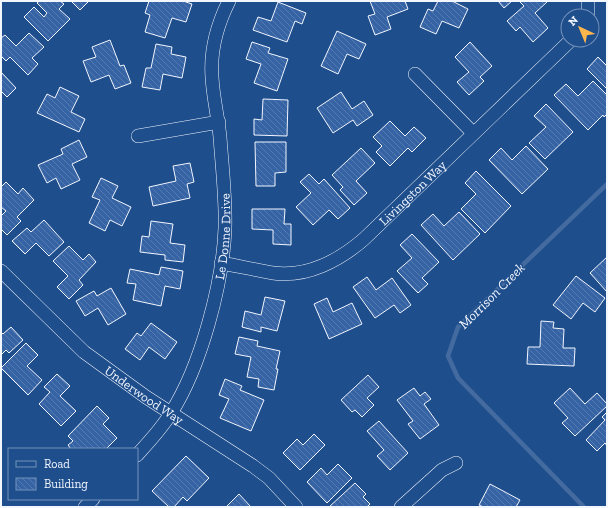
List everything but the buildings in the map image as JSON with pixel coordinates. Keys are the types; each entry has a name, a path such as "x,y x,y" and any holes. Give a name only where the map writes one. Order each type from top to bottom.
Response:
{"street":[{"name":"Le Donne Drive","path":"138,454 154,437 171,414 182,395 204,338 213,303 221,262 225,228 219,122 212,78 212,62 213,45 217,28 229,1"},
{"name":"Livingston Way","path":"221,262 274,273 291,273 323,266 338,259 364,240 563,48"},
{"path":"415,74 473,133"},
{"path":"138,136 219,122"},
{"name":"Underwood Way","path":"1,271 84,352 171,414 253,466 274,483 296,507"},
{"path":"401,507 442,470 456,463"}],"waterway":[{"name":"Morrison Creek","path":"584,507 458,378 448,356 458,327 607,184"}]}
